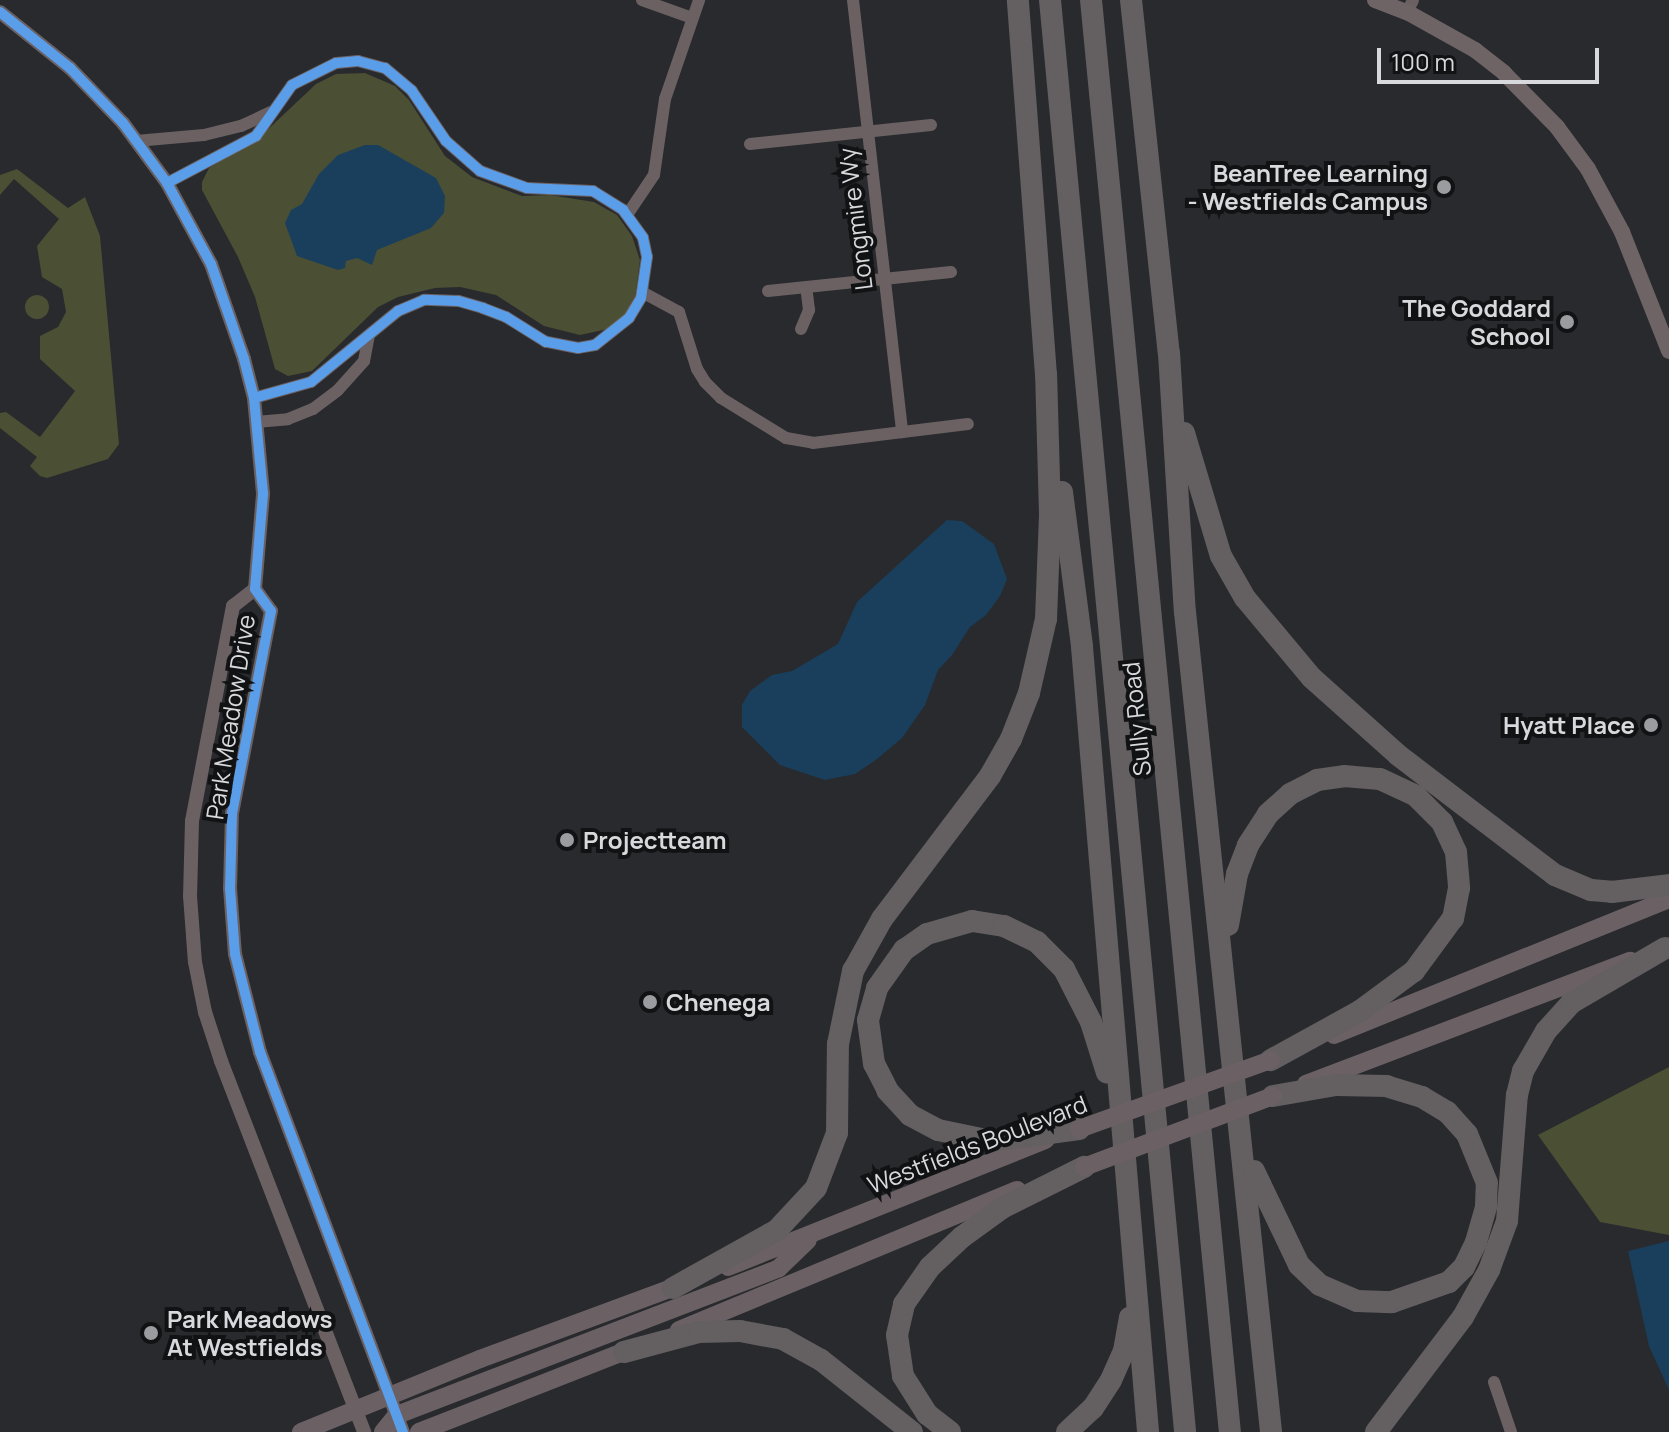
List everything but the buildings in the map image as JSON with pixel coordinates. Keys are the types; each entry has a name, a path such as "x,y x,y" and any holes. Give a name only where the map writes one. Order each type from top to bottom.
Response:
{"highway":[{"path":"673,1288 777,1230 816,1188 837,1133 839,1029 857,963 882,919 958,821 1011,739 1029,693 1046,619 1050,514 1046,375 1018,0"},
{"name":"Sully Road","path":"1050,0 1185,1432"},
{"name":"Sully Road","path":"1091,0 1230,1432"},
{"path":"1131,0 1169,353 1185,612 1228,998 1271,1432"},
{"path":"1169,353 1185,437 1221,556 1245,598 1302,668 1398,755 1555,875 1591,890 1612,892 1669,885"},
{"path":"1046,375 1082,647 1148,1432"},
{"path":"1228,998 1228,916 1237,874 1248,845 1268,814 1290,794 1317,780 1344,776 1380,779 1416,796 1442,822 1456,852 1459,888 1453,918 1436,945 1388,993 1271,1060"},
{"path":"1079,1129 1019,1140 975,1139 922,1123 897,1102 874,1064 868,1020 877,988 904,950 927,934 972,921 1004,926 1045,947 1064,969 1082,1001 1121,1121"},
{"path":"1376,1432 1463,1317 1489,1270 1507,1221 1517,1095 1523,1071 1546,1031 1571,1003 1667,947"},
{"path":"1242,1133 1260,1189 1299,1265 1320,1285 1357,1301 1392,1302 1449,1282 1464,1267 1476,1242 1486,1206 1487,1183 1467,1134 1447,1112 1422,1097 1387,1086 1336,1085 1273,1096"},
{"path":"950,1432 927,1414 903,1376 897,1335 904,1304 922,1275 962,1237 1002,1208 1084,1167"},
{"path":"1067,1432 1093,1408 1124,1351 1132,1307 1133,1257"},
{"path":"624,1352 699,1332 740,1331 783,1339 821,1360 912,1432"}],"main road":[{"path":"1375,0 1410,6 1475,50 1564,136 1588,169 1622,232 1669,351"},
{"name":"Westfields Boulevard","path":"301,1432 357,1411 397,1415 480,1359 673,1288 1011,1152 1271,1060 1669,899"},
{"path":"419,1432 624,1352 1017,1190 1667,947"},
{"path":"383,1432 397,1415 779,1268 816,1232"}],"street":[{"path":"642,0 692,18"},
{"path":"627,215 654,175 665,99 699,0"},
{"name":"Longmire Wy","path":"853,0 902,432"},
{"name":"Park Meadow Drive","path":"0,12 70,68 136,141 167,183 211,264 235,328 254,398 263,494 255,589 271,611 232,813 230,888 235,954 260,1052 397,1415"},
{"path":"167,183 256,136 292,85 312,73 336,63 370,62 385,68 412,91 446,141 480,171 527,188 593,191 611,200 627,215 643,238 647,257 642,292 629,318 595,345 578,348 546,342 506,317 458,301 424,300 398,311 347,349 329,370 311,382 254,398"},
{"path":"136,141 204,135 241,126 274,110"},
{"path":"750,144 931,125"},
{"path":"768,291 951,272"},
{"path":"801,329 809,310 806,287"},
{"path":"642,292 679,312 697,369 705,382 721,398 786,438 813,443 968,424"},
{"path":"256,422 288,419 313,409 338,390 364,361 369,335"},
{"name":"Park Meadow Drive","path":"255,589 233,606 192,821 190,896 195,962 205,1012 221,1061 364,1432"},
{"path":"1494,1382 1511,1432"}],"green space":[{"path":"365,73 395,86 409,100 445,156 472,177 522,196 550,195 594,202 617,215 632,236 640,260 635,299 623,318 608,329 580,335 544,326 496,295 460,287 435,288 398,297 378,307 312,371 288,376 275,369 255,297 238,257 202,190 202,182 209,168 264,133 316,84 336,74"},
{"path":"17,169 68,208 85,197 100,236 119,444 108,459 47,478 40,476 30,466 37,457 0,428 0,413 6,412 40,437 75,391 40,359 40,336 58,327 66,312 62,289 42,277 37,246 59,219 14,179 0,195 0,175"},
{"path":"37,295 45,299 49,307 45,315 37,319 29,315 25,307 29,299"},
{"path":"1669,1067 1669,1235 1600,1222 1538,1135"}],"water":[{"path":"365,145 378,145 436,178 445,196 444,213 431,228 377,250 372,265 357,258 346,261 345,268 338,270 297,256 285,223 291,210 302,204 319,174 338,155"},
{"path":"947,520 962,521 994,544 1007,579 1000,596 986,615 970,627 938,670 925,705 902,738 877,759 855,774 825,780 780,765 742,727 742,705 750,691 772,675 792,671 838,644 857,602"},
{"path":"1669,1241 1669,1390 1649,1346 1628,1251"}],"cycle path":[{"path":"0,12 70,68 123,123 167,183 211,264 244,359 254,398 263,494 255,589 271,611 232,813 230,888 235,954 260,1052 403,1432"},
{"path":"167,183 256,136 292,85 336,63 358,61 385,68 412,91 446,141 480,171 527,188 593,191 623,210 643,238 647,257 641,298 629,318 595,345 578,348 546,342 506,317 483,308 458,301 424,300 398,311 311,382 254,398"}],"place":[{"name":"BeanTree Learning - Westfields Campus","path":"1444,187"},
{"name":"The Goddard School","path":"1567,322"},
{"name":"Hyatt Place","path":"1651,725"},
{"name":"Projectteam","path":"567,840"},
{"name":"Chenega","path":"650,1002"},
{"name":"Park Meadows At Westfields","path":"151,1333"}]}
